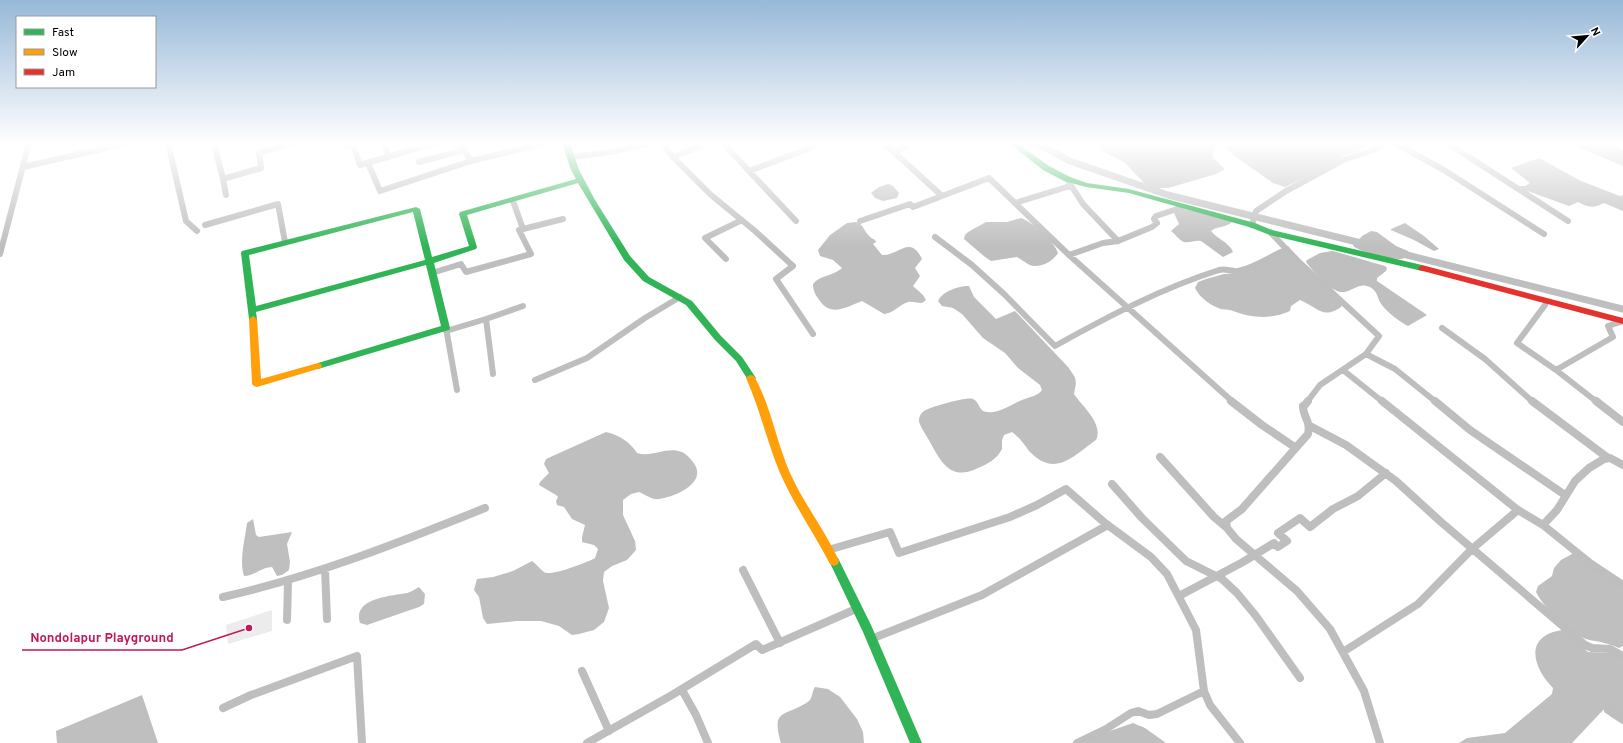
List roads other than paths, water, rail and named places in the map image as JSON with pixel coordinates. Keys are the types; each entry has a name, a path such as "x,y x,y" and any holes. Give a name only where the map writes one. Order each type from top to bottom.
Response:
{"street":[{"path":"0,254 3,229 20,178"},
{"path":"176,178 186,221 197,231"},
{"path":"226,195 223,179 228,178"},
{"path":"374,178 380,192 422,178"},
{"path":"694,178 711,195 742,220 793,266 776,279 813,334"},
{"path":"756,178 796,221"},
{"path":"922,178 942,196"},
{"path":"860,221 910,204 913,207 989,178 1069,255 1231,401 1262,425 1296,448"},
{"path":"1060,178 1068,183 1096,218 1118,241"},
{"path":"1253,223 1256,211 1286,191 1311,178"},
{"path":"1456,178 1544,234"},
{"path":"1501,178 1568,221"},
{"path":"252,310 430,261 473,247 463,214 513,201 580,180 627,258 646,278 680,297 698,311 718,338 739,359 747,370 760,396 776,451 785,473 795,494 828,550 871,639 916,743"},
{"path":"1015,203 1068,183 1129,191 1183,207 1253,223 1270,232 1407,264 1623,321"},
{"path":"513,201 523,229"},
{"path":"205,225 278,204 285,242"},
{"path":"1069,255 1103,243 1118,241 1152,227 1157,223 1154,218 1156,216 1183,207"},
{"path":"457,390 446,330 416,209 245,253 252,310 257,384 446,330 486,319 524,306"},
{"path":"432,273 461,264 466,272 531,254 519,230 563,219"},
{"path":"726,259 706,238 742,220"},
{"path":"1270,232 1378,336 1366,354 1320,385 1304,406 1303,411 1310,426 1346,445 1386,473 1472,549 1585,645 1595,649 1604,648 1613,650 1623,656"},
{"path":"935,237 999,289 1055,346 1127,307 1167,290 1223,269 1236,271 1254,265 1272,254 1287,249"},
{"path":"535,380 587,358 645,318 680,297"},
{"path":"1545,305 1516,343 1556,370 1623,422"},
{"path":"486,319 493,374"},
{"path":"1556,370 1613,337 1608,326 1623,321"},
{"path":"1442,328 1485,359 1540,408 1608,458 1623,465"},
{"path":"1366,354 1384,362 1475,434 1565,495"},
{"path":"1343,370 1518,510 1542,525 1590,563 1623,585"},
{"path":"1227,528 1226,521 1228,518 1245,506 1308,434 1310,426"},
{"path":"1160,457 1201,504 1227,528 1236,539 1290,584 1330,629 1364,691 1380,743"},
{"path":"1542,525 1557,510 1565,495 1576,481 1589,468 1608,458"},
{"path":"1179,596 1255,555 1274,543 1278,547 1287,541 1278,533 1300,518 1310,527 1333,510 1358,496 1386,473"},
{"path":"1112,484 1156,534 1188,562 1199,569 1218,575 1226,582 1252,610 1280,652 1300,678"},
{"path":"828,550 890,532 899,553 1010,517 1037,506 1066,489 1108,525 1160,566 1172,583 1196,630 1204,691 1210,705 1240,743"},
{"path":"223,597 288,582 404,541 485,508"},
{"path":"1343,652 1413,608 1472,549 1518,510"},
{"path":"871,639 982,595 1108,525"},
{"path":"325,569 327,619"},
{"path":"743,570 780,642"},
{"path":"287,620 288,582"},
{"path":"587,743 682,690 756,644 762,650 856,608"},
{"path":"222,708 251,695 357,656 362,743"},
{"path":"582,671 609,731"},
{"path":"682,690 696,715 708,743"},
{"path":"1077,743 1131,713 1138,711 1149,715 1157,714 1204,691"},
{"path":"1608,710 1623,720"}],"waterway":[{"path":"1118,178 1168,195 1365,244"},
{"path":"1399,253 1623,309"}],"place":[{"name":"Nondolapur Playground","path":"249,628"}]}
